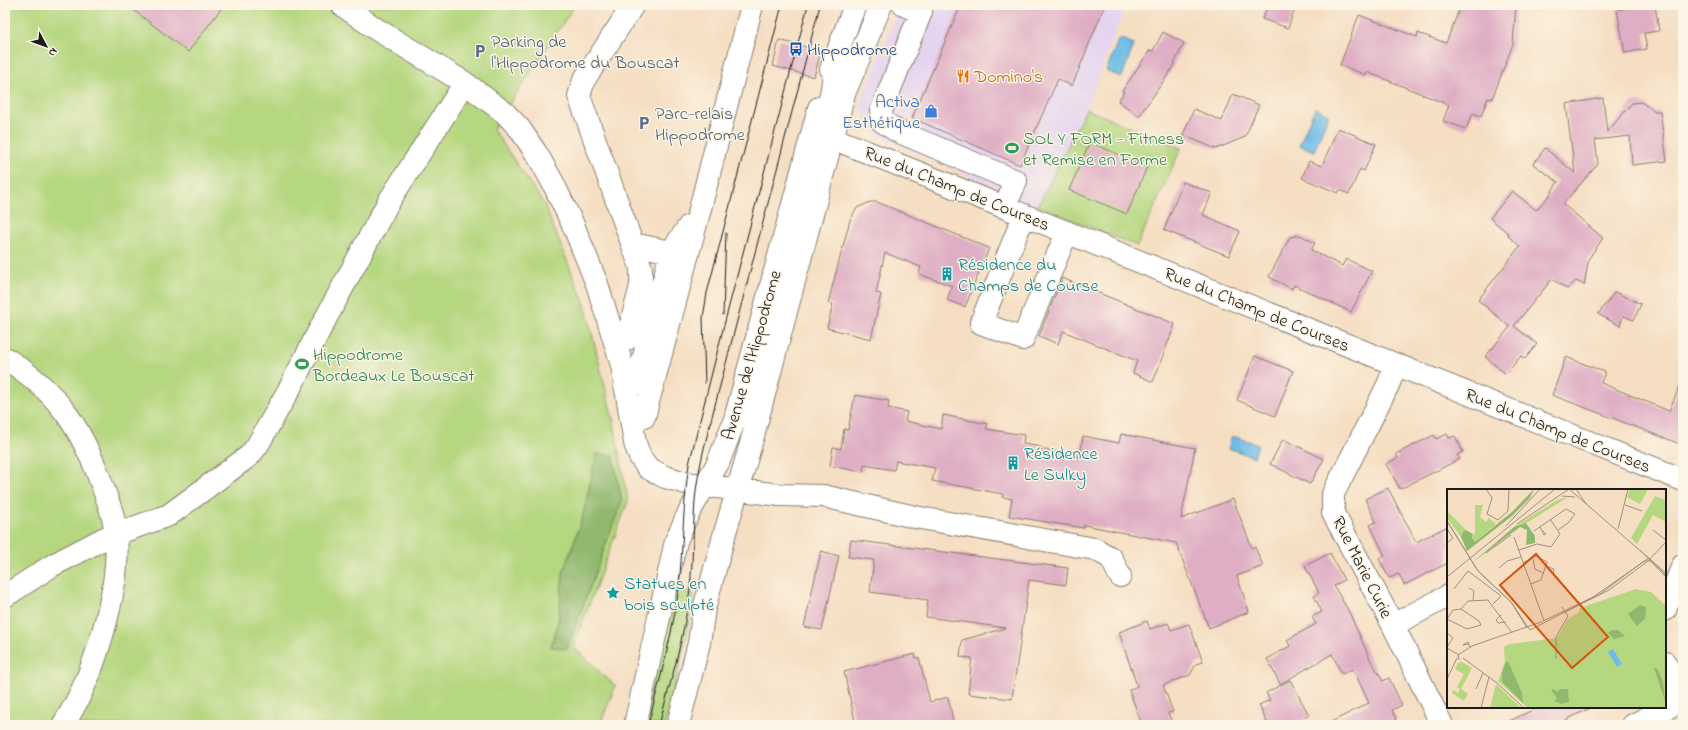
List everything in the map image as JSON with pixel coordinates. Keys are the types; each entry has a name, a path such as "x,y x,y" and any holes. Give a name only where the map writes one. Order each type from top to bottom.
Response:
{"street":[{"path":"342,5 376,29 465,83 510,117 538,156 552,181 574,228 597,284 616,342 640,457 648,468 666,477 705,485 780,495 823,496 914,517 1095,548 1111,558 1120,576"},
{"path":"616,342 627,339 641,286 641,268 579,96 584,80 633,5"},
{"path":"632,420 644,417 700,209 752,5"},
{"name":"Avenue de l'Hippodrome","path":"635,725 676,541 688,514 718,463 727,442 743,395 804,158 825,87 855,5"},
{"name":"Avenue de l'Hippodrome","path":"678,725 699,643 704,609 750,448 844,94 881,5"},
{"path":"904,5 921,12 881,111 882,121 896,131 1016,181 1014,211 982,323 1023,339 1067,232"},
{"path":"832,138 826,134 824,128 832,89 836,56"},
{"path":"5,596 53,565 116,534 169,515 249,456 257,446 291,386 388,201 465,83"},
{"path":"804,158 822,142 832,138"},
{"name":"Rue du Champ de Courses","path":"832,138 1683,480"},
{"path":"626,386 637,383 671,252 700,209"},
{"path":"632,244 671,252"},
{"path":"5,358 21,368 48,391 68,414 82,437 94,463 107,499 116,534 114,581 104,628 83,689 63,725"},
{"name":"Rue Marie Curie","path":"1396,365 1388,385 1333,494 1333,513 1393,625 1442,725"},
{"path":"1666,608 1683,565"},
{"path":"1393,625 1447,597"},
{"path":"1666,665 1678,688 1669,706 1666,708"},
{"path":"1633,725 1665,708"}],"shaded area":[{"path":"900,5 1126,5 1086,109 1038,206 874,134 859,105"}],"green space":[{"name":"Hippodrome Bordeaux Le Bouscat","path":"5,5 575,5 493,129 544,204 585,305 614,424 628,501 573,647 615,686 600,725 5,725"},
{"path":"1086,109 1181,148 1137,246 1038,206"},
{"path":"596,454 613,455 622,501 567,649 551,647 558,622 563,573 583,515"},
{"path":"673,591 694,594 688,630 665,725 643,725"}],"water":[{"path":"1119,38 1134,44 1122,77 1106,71"},
{"path":"1315,108 1329,114 1314,151 1299,145"},
{"path":"1232,436 1258,444 1254,457 1228,448"}],"building":[{"path":"127,5 224,5 188,52"},
{"path":"961,5 1105,5 1072,86 1058,79 1020,165 912,118"},
{"path":"1268,5 1296,5 1288,28 1262,19"},
{"path":"1461,5 1516,5 1513,44 1492,99 1488,98 1481,116 1473,113 1466,129 1443,121 1449,105 1367,72 1366,75 1340,65 1359,15 1417,37 1418,33 1446,43"},
{"path":"1645,5 1655,5 1659,31 1644,33 1647,49 1625,53 1617,10"},
{"path":"1163,32 1184,43 1170,72 1139,116 1118,101 1124,92 1122,91 1150,50 1153,51"},
{"path":"779,40 821,51 814,77 773,66"},
{"path":"1233,94 1259,105 1245,137 1216,149 1183,135 1194,109 1222,121"},
{"path":"1603,98 1607,132 1632,103 1641,102 1655,111 1660,111 1667,161 1632,165 1630,136 1595,140 1598,164 1563,204 1603,238 1589,258 1584,285 1576,281 1567,289 1552,279 1514,326 1537,344 1525,359 1521,356 1506,374 1485,357 1510,327 1478,300 1520,246 1508,236 1509,234 1490,218 1512,191 1536,210 1548,197 1558,182 1533,164 1545,148 1575,173 1566,104"},
{"path":"1338,128 1376,144 1364,171 1360,169 1349,194 1340,190 1338,193 1302,178 1309,161 1322,166"},
{"path":"1090,142 1147,167 1127,214 1069,190"},
{"path":"1183,182 1212,193 1203,215 1240,231 1229,256 1164,230"},
{"name":"Résidence du Champs de Course","path":"870,202 877,202 989,248 965,307 947,300 952,286 919,274 921,267 885,253 876,293 881,294 871,339 827,328 833,304 828,303 850,220 857,208"},
{"path":"1300,235 1315,243 1311,250 1342,266 1346,259 1372,271 1351,312 1294,285 1292,289 1269,277 1290,237"},
{"name":"Résidence du Champs de Course","path":"1062,278 1175,324 1153,382 1133,373 1137,361 1063,331 1058,344 1039,336"},
{"path":"1615,292 1641,304 1634,320 1623,316 1620,326 1598,314"},
{"path":"1255,356 1293,371 1275,416 1237,400"},
{"path":"1566,357 1605,372 1601,383 1669,411 1683,378 1683,445 1552,395"},
{"path":"855,395 889,401 888,408 907,412 905,421 941,429 943,415 988,424 986,429 1024,435 1023,444 1080,457 1083,436 1119,443 1121,434 1195,448 1181,519 1233,499 1252,548 1255,547 1263,566 1237,576 1249,612 1209,628 1176,543 1084,525 1084,528 1009,516 1012,499 1002,497 1003,494 932,481 935,468 896,461 894,470 864,465 863,472 830,466 833,447 841,449 844,429 848,430"},
{"path":"1447,434 1449,438 1455,436 1463,452 1457,455 1460,459 1400,489 1386,464 1398,458 1396,454 1434,435 1436,439"},
{"path":"1283,439 1324,459 1310,484 1270,464"},
{"path":"1388,488 1416,542 1447,526 1447,564 1404,585 1399,574 1389,578 1379,559 1385,556 1370,525 1376,522 1365,499"},
{"path":"851,540 1068,568 1066,585 1029,580 1012,699 968,694 972,658 960,657 962,640 1006,628 926,617 928,600 870,592 874,560 848,557"},
{"path":"821,551 839,556 822,630 804,627"},
{"path":"1330,553 1344,580 1334,586 1349,612 1370,659 1383,681 1389,678 1402,705 1392,710 1397,719 1386,725 1325,725 1369,703 1353,669 1342,674 1332,654 1280,684 1267,659 1290,646 1287,640 1316,624 1312,617 1322,612 1314,596 1319,593 1305,566"},
{"path":"1147,621 1150,629 1168,623 1171,630 1189,624 1203,662 1196,664 1190,675 1163,685 1173,712 1168,713 1173,725 1142,725 1129,690 1137,686 1119,632"},
{"path":"915,654 916,658 919,658 930,702 948,697 954,725 856,725 844,672"},
{"path":"1290,680 1309,715 1292,725 1268,725 1259,705 1270,700 1266,693"},
{"path":"1537,708 1590,708 1556,725 1501,725"}],"tram line":[{"path":"705,383 703,318 707,293 782,5"},
{"path":"648,725 666,656 679,586 685,494 689,464 808,5"},
{"path":"659,725 677,657 688,606 692,566 695,500 703,452 820,5"},
{"path":"723,315 726,233"}],"place":[{"name":"Hippodrome","path":"796,49"},
{"name":"Parking de l'Hippodrome du Bouscat","path":"480,51"},
{"name":"Domino's","path":"963,76"},
{"name":"Activa Esthétique","path":"931,111"},
{"name":"Parc-relais Hippodrome","path":"644,123"},
{"name":"SOL Y FORM - Fitness et Remise en Forme","path":"1012,148"},
{"name":"Résidence du Champs de Course","path":"947,274"},
{"name":"Hippodrome Bordeaux Le Bouscat","path":"302,364"},
{"name":"Résidence Le Sulky","path":"1013,463"},
{"name":"Statues en bois sculpté","path":"613,593"}]}
